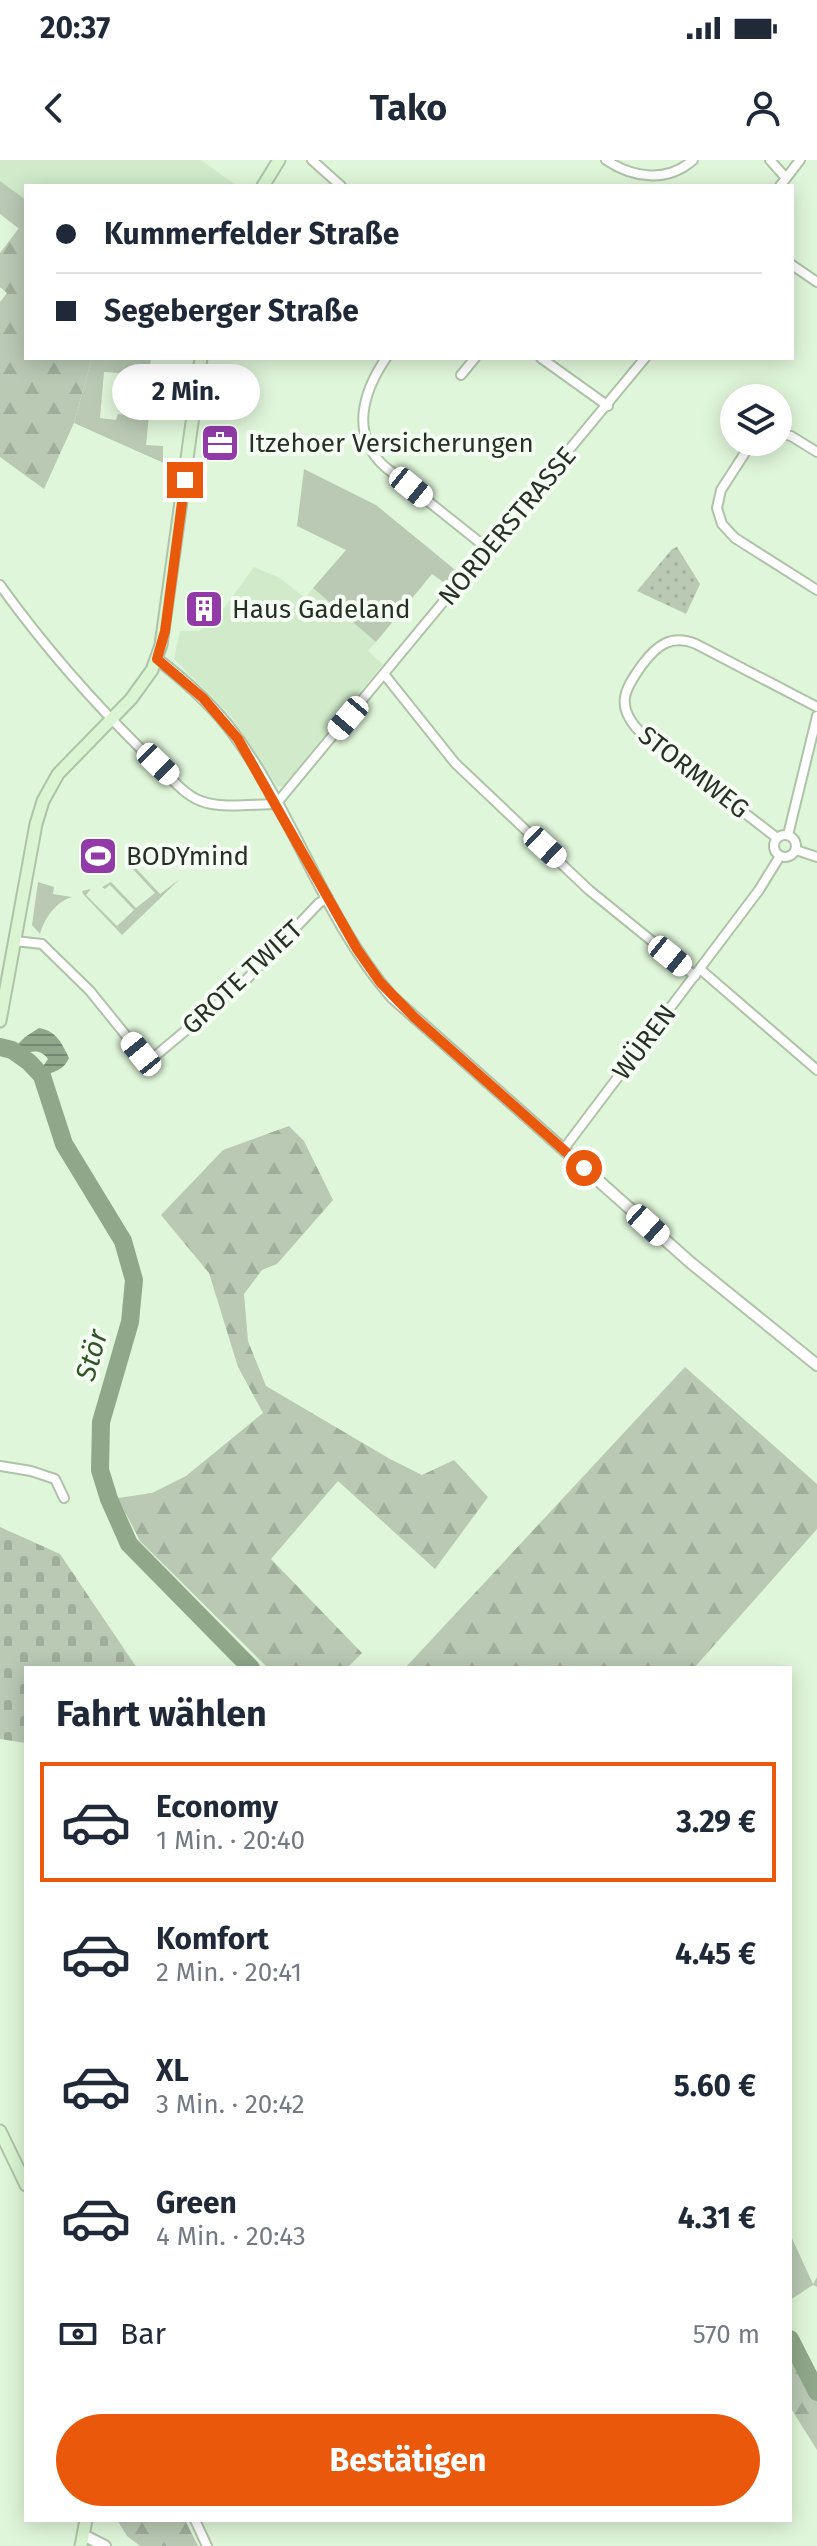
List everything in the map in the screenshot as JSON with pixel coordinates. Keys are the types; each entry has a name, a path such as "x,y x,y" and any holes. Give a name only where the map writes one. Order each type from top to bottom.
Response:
{"main road":[{"path":"264,184 279,160"},
{"path":"0,1021 2,996 43,801 58,774 112,719 145,680 157,659 165,631 201,360"},
{"path":"0,2131 24,2181"}],"street":[{"path":"312,160 339,184"},
{"path":"606,160 632,173 652,176 681,169 693,160"},
{"path":"770,160 783,182 800,160"},
{"path":"794,266 817,282"},
{"path":"385,360 369,386 365,402 363,428 371,451 384,466 488,549"},
{"path":"461,375 473,360"},
{"path":"544,360 608,406"},
{"name":"NORDERSTRASSE","path":"276,804 643,360"},
{"path":"792,437 817,452"},
{"path":"743,456 721,490 717,508 722,524 735,538 817,590"},
{"path":"0,585 44,642 147,755"},
{"name":"STORMWEG","path":"777,838 640,732 624,707 625,691 657,647 668,641 682,640 696,644 817,707"},
{"path":"157,659 203,698 227,725 252,762 368,966 392,997 691,1263 817,1365"},
{"path":"384,674 455,763 589,890 697,972 817,1070"},
{"path":"788,835 817,716"},
{"path":"158,764 200,801 212,804 276,804"},
{"path":"788,835 777,838 774,849 780,856 789,857 796,850"},
{"path":"788,835 794,840 796,850"},
{"path":"796,850 817,857"},
{"name":"WÜREN","path":"563,1150 759,890 780,856"},
{"name":"GROTE TWIET","path":"15,941 42,944 90,991 141,1054 154,1057 245,981 319,903 328,898"},
{"path":"0,1466 55,1479 64,1498"},
{"path":"196,2522 207,2546"},
{"path":"82,2541 105,2546"}],"shaded area":[{"path":"0,160 201,160 234,184 24,184 24,199 0,181"},
{"path":"254,567 280,578 305,598 313,588 376,642 368,651 383,664 282,787 277,786 231,716 174,659 180,631 198,631 205,626 220,606 224,608"},
{"path":"39,1028 54,1035 69,1058 61,1068 42,1076 39,1072 48,1059 42,1053 21,1056 12,1050"}],"green space":[{"path":"0,181 24,199 24,232 0,214"},
{"path":"19,228 24,232 24,360 91,360 74,423 44,489 0,457 0,302 7,293 0,287 0,253"},
{"path":"91,360 151,360 150,369 170,384 166,390 181,400 174,406 168,404 169,394 148,386 122,384 120,373 104,372 100,418 116,420 118,414 149,415 146,445 163,446 166,464 74,423"},
{"path":"304,469 376,505 459,573 445,589 441,585 443,582 432,574 376,642 313,588 346,550 297,526"},
{"path":"677,547 700,584 686,614 637,591"},
{"path":"131,863 160,894 180,879 122,935 82,891 91,889 86,895 117,926 134,910 110,885 105,889 102,887 111,882 136,908 155,893 129,865"},
{"path":"38,882 54,887 53,894 72,897 52,911 40,934 32,925"},
{"path":"289,1126 304,1141 333,1200 277,1264 262,1270 244,1294 248,1341 266,1386 422,1475 454,1460 488,1497 435,1569 338,1481 271,1559 362,1653 349,1666 266,1666 140,1541 118,1498 152,1493 186,1476 263,1413 238,1367 209,1273 161,1215 223,1150"},
{"path":"685,1367 817,1484 817,1529 696,1666 407,1666"},
{"path":"0,1527 60,1554 136,1666 24,1666 24,1743 0,1739"},
{"path":"792,2238 813,2284 817,2277 817,2287 813,2285 792,2299"},
{"path":"795,2350 817,2392 817,2450 792,2410 792,2352"},
{"path":"118,2522 186,2522 198,2546 140,2546 127,2536"}],"waterway":[{"name":"Stör","path":"0,1047 12,1050 42,1076 64,1144 123,1241 134,1280 130,1322 101,1422 100,1470 109,1499 129,1544 249,1666"},
{"name":"Stör","path":"792,2343 817,2392"}],"place":[{"name":"Itzehoer Versicherungen","path":"220,443"},
{"name":"Haus Gadeland","path":"204,609"},
{"name":"BODYmind","path":"98,856"}],"route":[{"path":"185,480 165,631 157,659 203,698 238,739 357,949 392,997 584,1168"}]}
